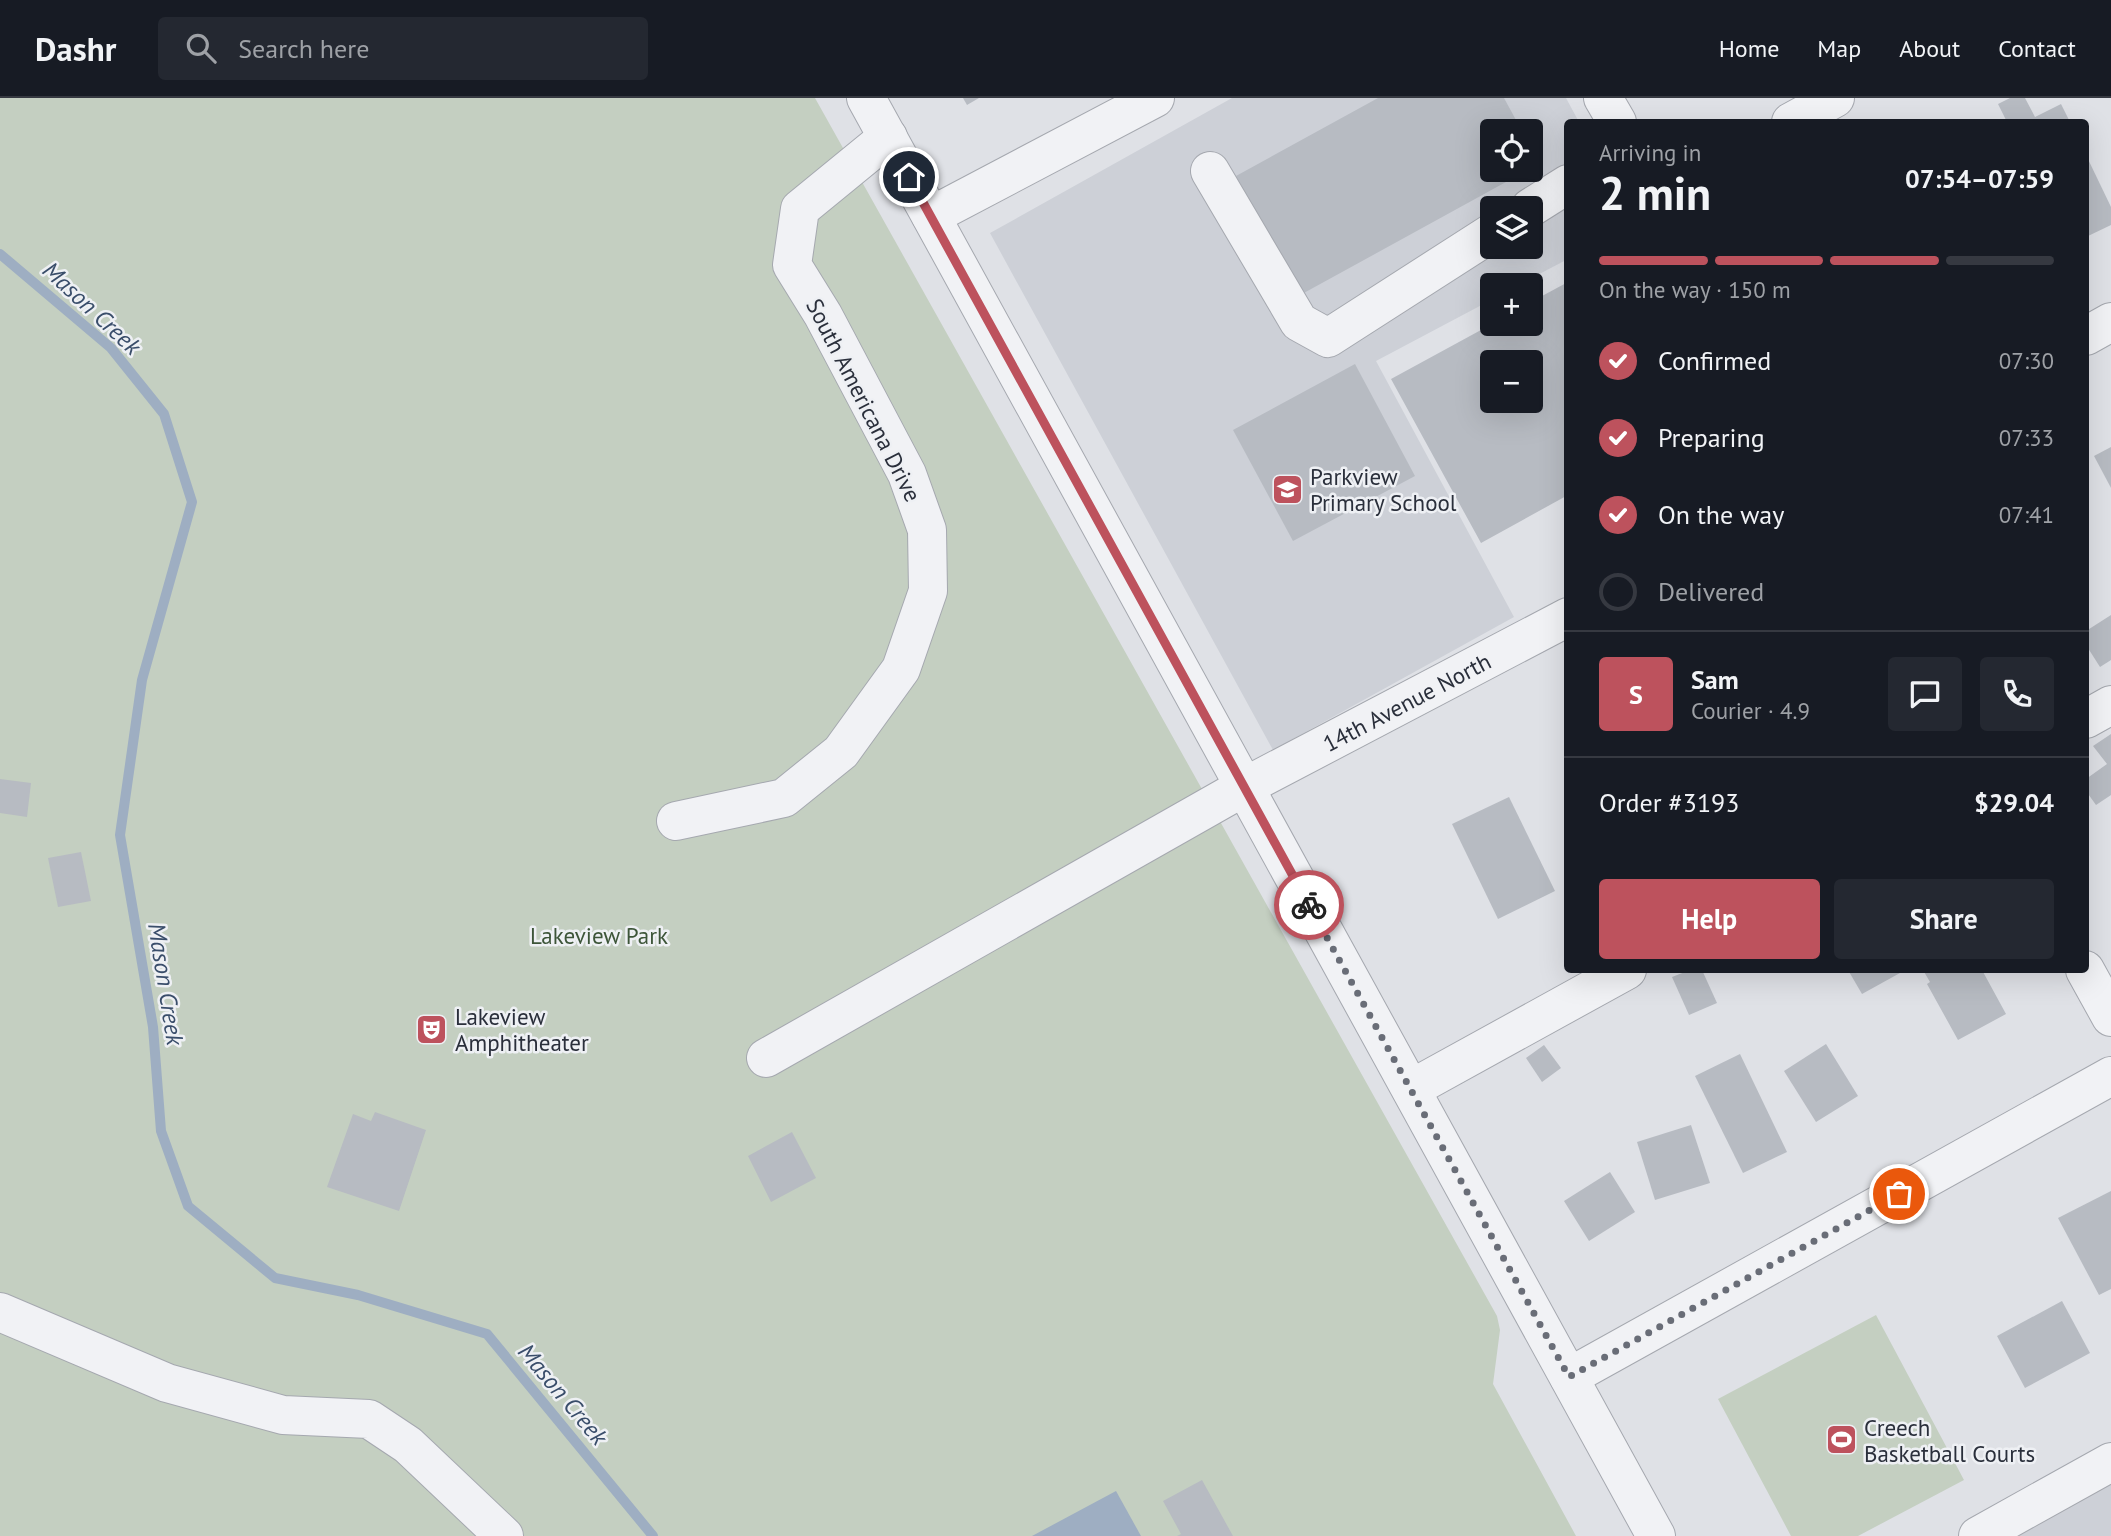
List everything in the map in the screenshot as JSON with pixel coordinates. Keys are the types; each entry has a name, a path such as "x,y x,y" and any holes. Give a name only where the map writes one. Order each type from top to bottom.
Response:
{"street":[{"path":"866,98 1656,1536"},
{"path":"931,216 1155,98"},
{"path":"1603,98 1615,119"},
{"path":"1796,119 1835,98"},
{"name":"South Americana Drive","path":"676,821 784,798 841,752 901,669 928,591 927,530 906,474 823,315 792,265 800,209 888,137"},
{"path":"1210,171 1298,323 1328,338 1480,240"},
{"path":"1543,200 1564,187"},
{"path":"2089,334 2111,322"},
{"name":"14th Avenue North","path":"766,1058 1244,787 1564,619"},
{"path":"2089,717 2111,705"},
{"path":"1411,1089 1621,973"},
{"path":"2087,973 2111,1017"},
{"path":"1569,1377 2111,1076"},
{"path":"0,1312 167,1383 283,1415 369,1419 408,1445 504,1536"},
{"path":"1978,1536 2111,1462"}],"shaded area":[{"name":"Parkview Primary School","path":"1232,98 1566,98 1577,119 1564,119 1564,261 1541,273 1480,273 1480,306 1376,361 1514,617 1273,750 990,233"},
{"path":"2111,1468 2111,1536 1988,1536"}],"green space":[{"name":"Lakeview Park","path":"0,98 815,98 1497,1316 1500,1330 1493,1384 1576,1536 0,1536"},
{"name":"Creech Basketball Courts","path":"1876,1315 1964,1480 1858,1536 1791,1536 1718,1399"}],"water":[{"path":"1116,1491 1141,1536 1032,1536"}],"building":[{"path":"963,98 979,98 967,105"},
{"path":"1378,98 1504,98 1515,119 1480,119 1480,182 1506,182 1302,294 1236,176"},
{"path":"2010,98 2025,98 2035,117 2061,104 2068,119 2006,119 1998,104"},
{"path":"2089,161 2111,207 2111,225 2089,236"},
{"path":"1564,284 1564,497 1481,543 1391,379 1480,331 1480,336 1543,336 1543,296"},
{"path":"1355,364 1415,476 1293,541 1233,430"},
{"path":"2111,447 2111,488 2094,456"},
{"path":"2111,615 2111,660 2100,667 2089,650 2089,629"},
{"path":"2111,734 2111,795 2096,805 2089,795 2089,777 2107,764 2093,746"},
{"path":"0,779 31,783 27,817 0,813"},
{"path":"1509,797 1555,891 1498,919 1452,824"},
{"path":"81,852 91,901 58,907 48,858"},
{"path":"1682,973 1703,973 1717,1003 1689,1015 1672,977"},
{"path":"1850,973 1900,973 1862,994"},
{"path":"1925,973 1984,973 2006,1014 1958,1040 1927,984 1930,982"},
{"path":"1826,1044 1858,1096 1816,1122 1784,1071"},
{"path":"1544,1045 1561,1068 1542,1082 1526,1058"},
{"path":"1740,1054 1787,1152 1743,1173 1695,1076"},
{"path":"375,1112 426,1130 399,1211 327,1187 353,1114 371,1121"},
{"path":"1691,1125 1710,1183 1655,1200 1637,1142"},
{"path":"792,1132 816,1178 771,1202 748,1156"},
{"path":"1610,1172 1635,1212 1589,1241 1564,1201"},
{"path":"2111,1191 2111,1289 2099,1295 2058,1218"},
{"path":"2062,1301 2090,1353 2025,1388 1997,1336"},
{"path":"1202,1480 1233,1536 1177,1536 1181,1534 1163,1501"}],"waterway":[{"name":"Mason Creek","path":"0,254 111,348 164,414 192,502 142,680 120,835 153,1027 161,1131 188,1206 275,1278 358,1295 487,1334 653,1536"}],"way so far":[{"path":"1309,905 1569,1377 1899,1194"}],"place":[{"name":"Parkview Primary School","path":"1287,489"},
{"name":"Lakeview Amphitheater","path":"432,1029"},
{"name":"Creech Basketball Courts","path":"1841,1440"}],"route":[{"path":"909,177 1309,905"}]}
